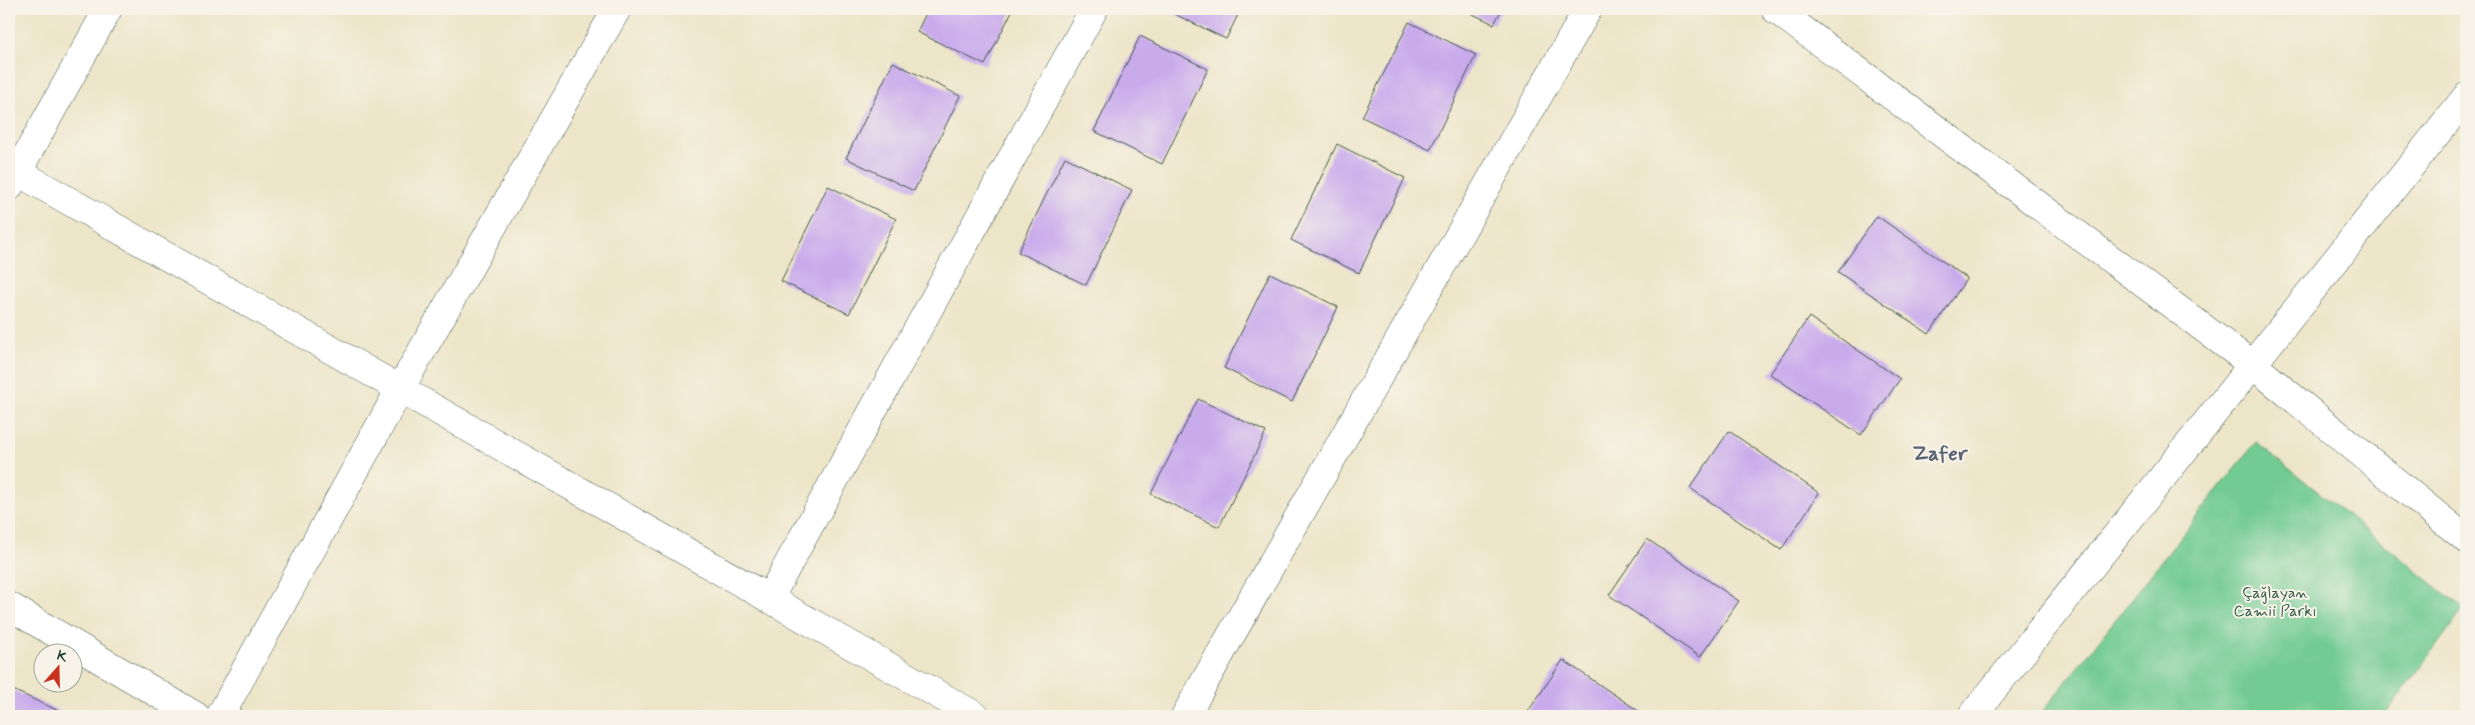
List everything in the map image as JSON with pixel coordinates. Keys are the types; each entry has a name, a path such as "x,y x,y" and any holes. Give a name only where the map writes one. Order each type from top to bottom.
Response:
{"street":[{"path":"108,9 12,175 400,389 976,716"},
{"path":"220,716 400,389 617,9"},
{"path":"769,599 1094,9"},
{"path":"1185,716 1588,9"},
{"path":"1790,13 2253,365 2466,539"},
{"path":"1972,716 2466,97"},
{"path":"9,606 196,716"}],"green space":[{"name":"Çağlayan Camii Parkı","path":"2256,442 2464,609 2384,716 2039,716"}],"building":[{"path":"928,9 1013,9 985,65 917,32"},
{"path":"1164,9 1241,9 1226,39"},
{"path":"1462,9 1502,9 1494,24"},
{"path":"1409,22 1476,55 1430,150 1362,117"},
{"path":"1140,36 1208,69 1162,164 1094,131"},
{"path":"893,62 960,96 914,191 846,158"},
{"path":"1337,144 1405,178 1359,273 1291,240"},
{"path":"1065,157 1132,190 1086,285 1018,252"},
{"path":"828,186 896,219 849,314 781,281"},
{"path":"1877,216 1967,278 1929,334 1838,272"},
{"path":"1270,273 1338,307 1292,402 1224,368"},
{"path":"1809,317 1900,379 1861,435 1770,374"},
{"path":"1198,399 1266,432 1219,527 1151,494"},
{"path":"1729,431 1819,493 1781,550 1690,488"},
{"path":"1647,539 1739,601 1700,657 1609,595"},
{"path":"1563,660 1646,716 1525,716"},
{"path":"13,690 70,716 9,716 9,698"}],"district":[{"name":"Zafer","path":"1940,454"}]}
